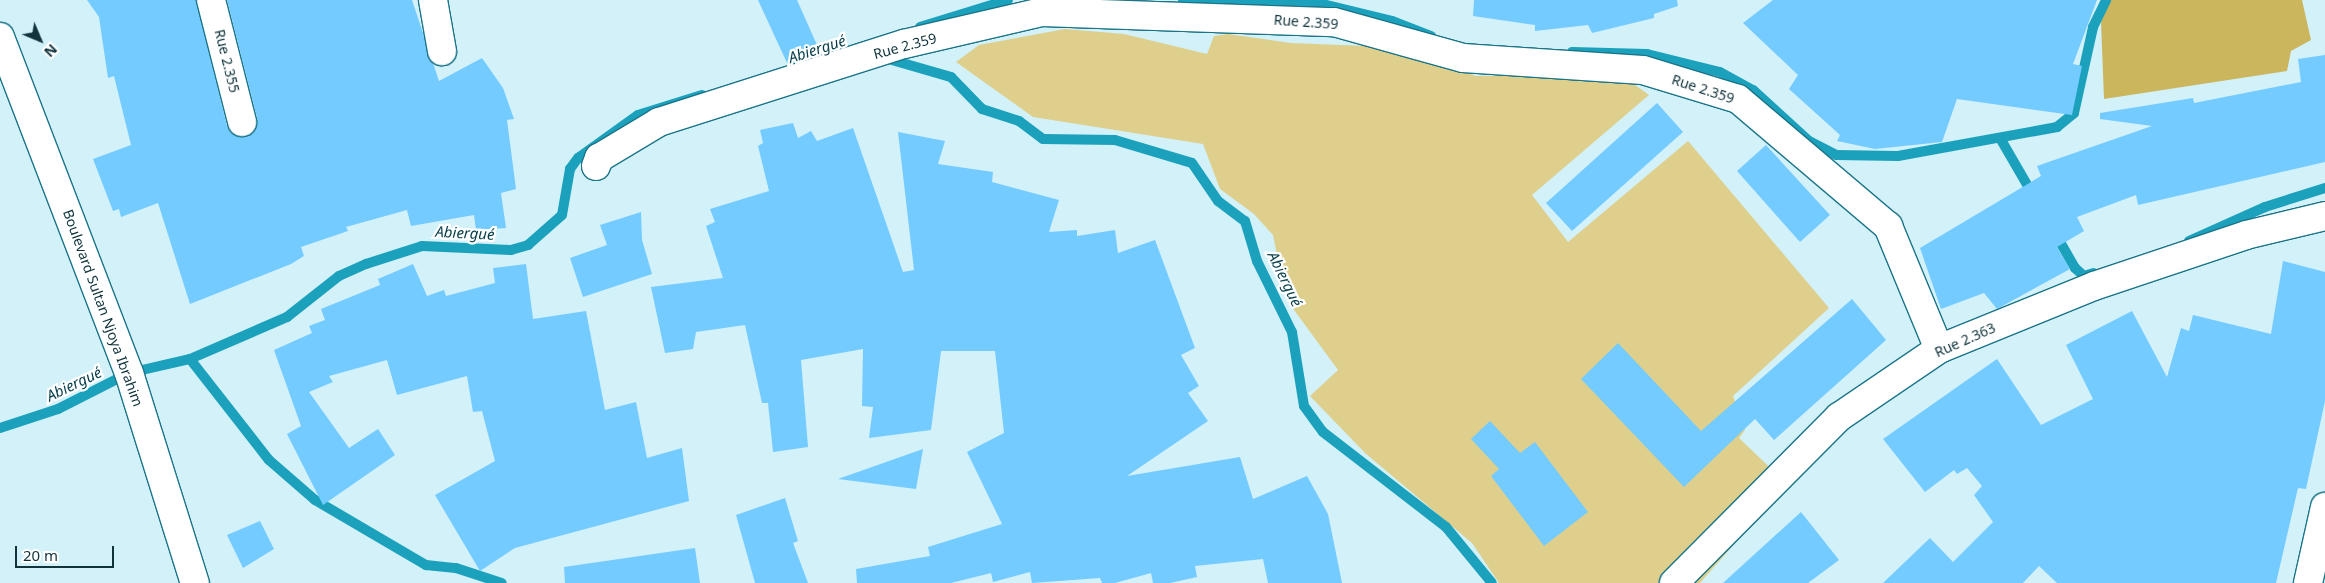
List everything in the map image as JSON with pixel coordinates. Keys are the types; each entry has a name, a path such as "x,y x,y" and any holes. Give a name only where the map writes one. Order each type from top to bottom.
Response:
{"street":[{"name":"Rue 2.355","path":"211,0 242,122"},
{"path":"433,0 442,51"},
{"name":"Rue 2.359","path":"596,166 599,158 659,122 904,44 1042,12 1334,22 1463,58 1643,70 1738,99 1888,226 1939,349"},
{"name":"Boulevard Sultan Njoya Ibrahim","path":"0,37 130,373 195,583"},
{"name":"Rue 2.363","path":"1674,583 1839,417 1939,349 2094,286 2246,234 2325,216"},
{"path":"2308,583 2325,508"}],"shaded area":[{"path":"2108,0 2302,0 2311,40 2291,51 2287,71 2104,99 2101,22"},
{"path":"1065,29 1124,34 1207,54 1214,36 1228,34 1291,43 1392,47 1476,76 1599,74 1631,82 1649,95 1532,195 1568,242 1688,141 1829,308 1733,396 1745,430 1739,438 1787,484 1700,583 1499,583 1472,543 1365,453 1310,396 1338,370 1286,299 1273,235 1254,214 1220,189 1203,144 1033,117 956,62 979,45"}],"building":[{"path":"87,0 196,0 227,126 231,133 245,137 253,133 257,118 227,0 412,0 439,81 482,58 503,88 514,119 507,120 516,189 501,193 506,228 476,230 474,215 411,226 407,210 346,227 348,231 301,247 304,256 291,264 190,304 158,203 121,217 119,209 113,211 93,159 131,145 114,76 108,78 99,17"},
{"path":"758,0 797,0 821,54 788,65"},
{"path":"1474,0 1677,0 1678,6 1654,14 1654,18 1592,33 1588,25 1535,31 1535,25 1473,16"},
{"path":"1773,0 2097,0 2073,64 2082,66 2072,115 1957,99 1942,142 1875,149 1837,141 1840,135 1789,89 1798,75 1743,23"},
{"path":"2325,55 2325,162 2138,205 2136,195 2077,217 2084,231 2057,247 2070,269 1997,309 1984,293 1941,309 1920,248 2041,176 2037,166 2152,126 2100,119 2100,113 2193,98 2194,103 2301,82 2298,59"},
{"path":"1657,103 1683,132 1572,231 1546,203"},
{"path":"793,123 798,138 811,131 817,141 853,128 903,272 914,270 898,132 945,141 938,164 993,172 992,182 1059,200 1049,232 1077,230 1077,236 1115,230 1118,253 1155,240 1195,348 1181,355 1199,386 1188,393 1208,421 1127,476 1240,457 1253,499 1307,476 1328,514 1342,583 1268,583 1263,559 1195,566 1197,577 1170,583 1153,583 1151,573 1115,583 1102,583 1100,578 1032,583 1030,572 993,582 991,573 951,583 857,583 856,569 930,556 928,547 1002,524 967,452 1004,433 995,351 941,351 931,430 869,438 873,407 862,406 863,349 801,360 808,447 773,452 768,403 762,403 745,325 696,332 693,349 665,353 651,287 723,278 706,226 715,222 710,209 769,191 758,146 763,143 760,130"},
{"path":"1766,145 1830,215 1800,242 1737,171"},
{"path":"641,212 642,240 652,274 583,297 570,258 607,245 600,225"},
{"path":"2283,261 2325,272 2325,401 2306,489 2298,488 2276,583 2057,583 2039,566 2023,583 1883,583 1930,538 1953,562 1993,522 1974,495 1982,486 1967,468 1957,474 1954,470 1925,492 1883,439 1997,359 2041,425 2093,399 2066,345 2132,311 2167,377 2181,328 2189,331 2193,315 2271,334"},
{"path":"413,264 427,296 444,290 446,296 495,283 493,268 526,264 533,319 586,311 605,410 636,402 647,458 682,448 689,501 515,548 480,571 435,495 495,461 482,411 473,412 467,376 397,395 387,360 329,376 333,382 309,392 349,448 378,429 395,455 323,505 287,434 301,426 274,350 312,333 309,326 325,320 321,309 380,285 378,279"},
{"path":"1852,299 1886,340 1774,440 1755,419 1684,487 1581,379 1618,343 1701,431"},
{"path":"1490,421 1520,453 1535,442 1588,512 1544,546 1491,476 1499,469 1471,439"},
{"path":"923,449 916,489 838,479"},
{"path":"785,498 798,541 793,543 808,583 755,583 736,515"},
{"path":"1801,512 1839,560 1808,583 1723,583"},
{"path":"260,521 274,549 243,568 227,535"},
{"path":"695,548 700,583 565,583 564,567"}],"waterway":[{"path":"920,27 1008,0"},
{"path":"1183,0 1224,5 1310,1 1392,21 1431,36"},
{"path":"1572,52 1647,54 1720,72 1753,90 1809,141 1836,155 1898,156 2057,127 2074,113 2093,27 2106,0"},
{"name":"Abiergué","path":"885,58 951,77 982,109 1019,121 1043,139 1115,140 1192,163 1218,201 1245,221 1257,261 1292,332 1304,406 1323,432 1446,527 1492,583"},
{"name":"Abiergué","path":"0,428 58,409 129,373 190,359 287,317 339,276 366,264 422,246 511,250 528,245 562,215 570,169 578,158 638,115 702,95"},
{"path":"2000,138 2033,195"},
{"path":"2189,241 2265,207 2325,188"},
{"path":"2055,233 2075,268 2084,276 2094,273"},
{"path":"190,359 269,460 315,500 426,565 456,568 502,583"}]}
